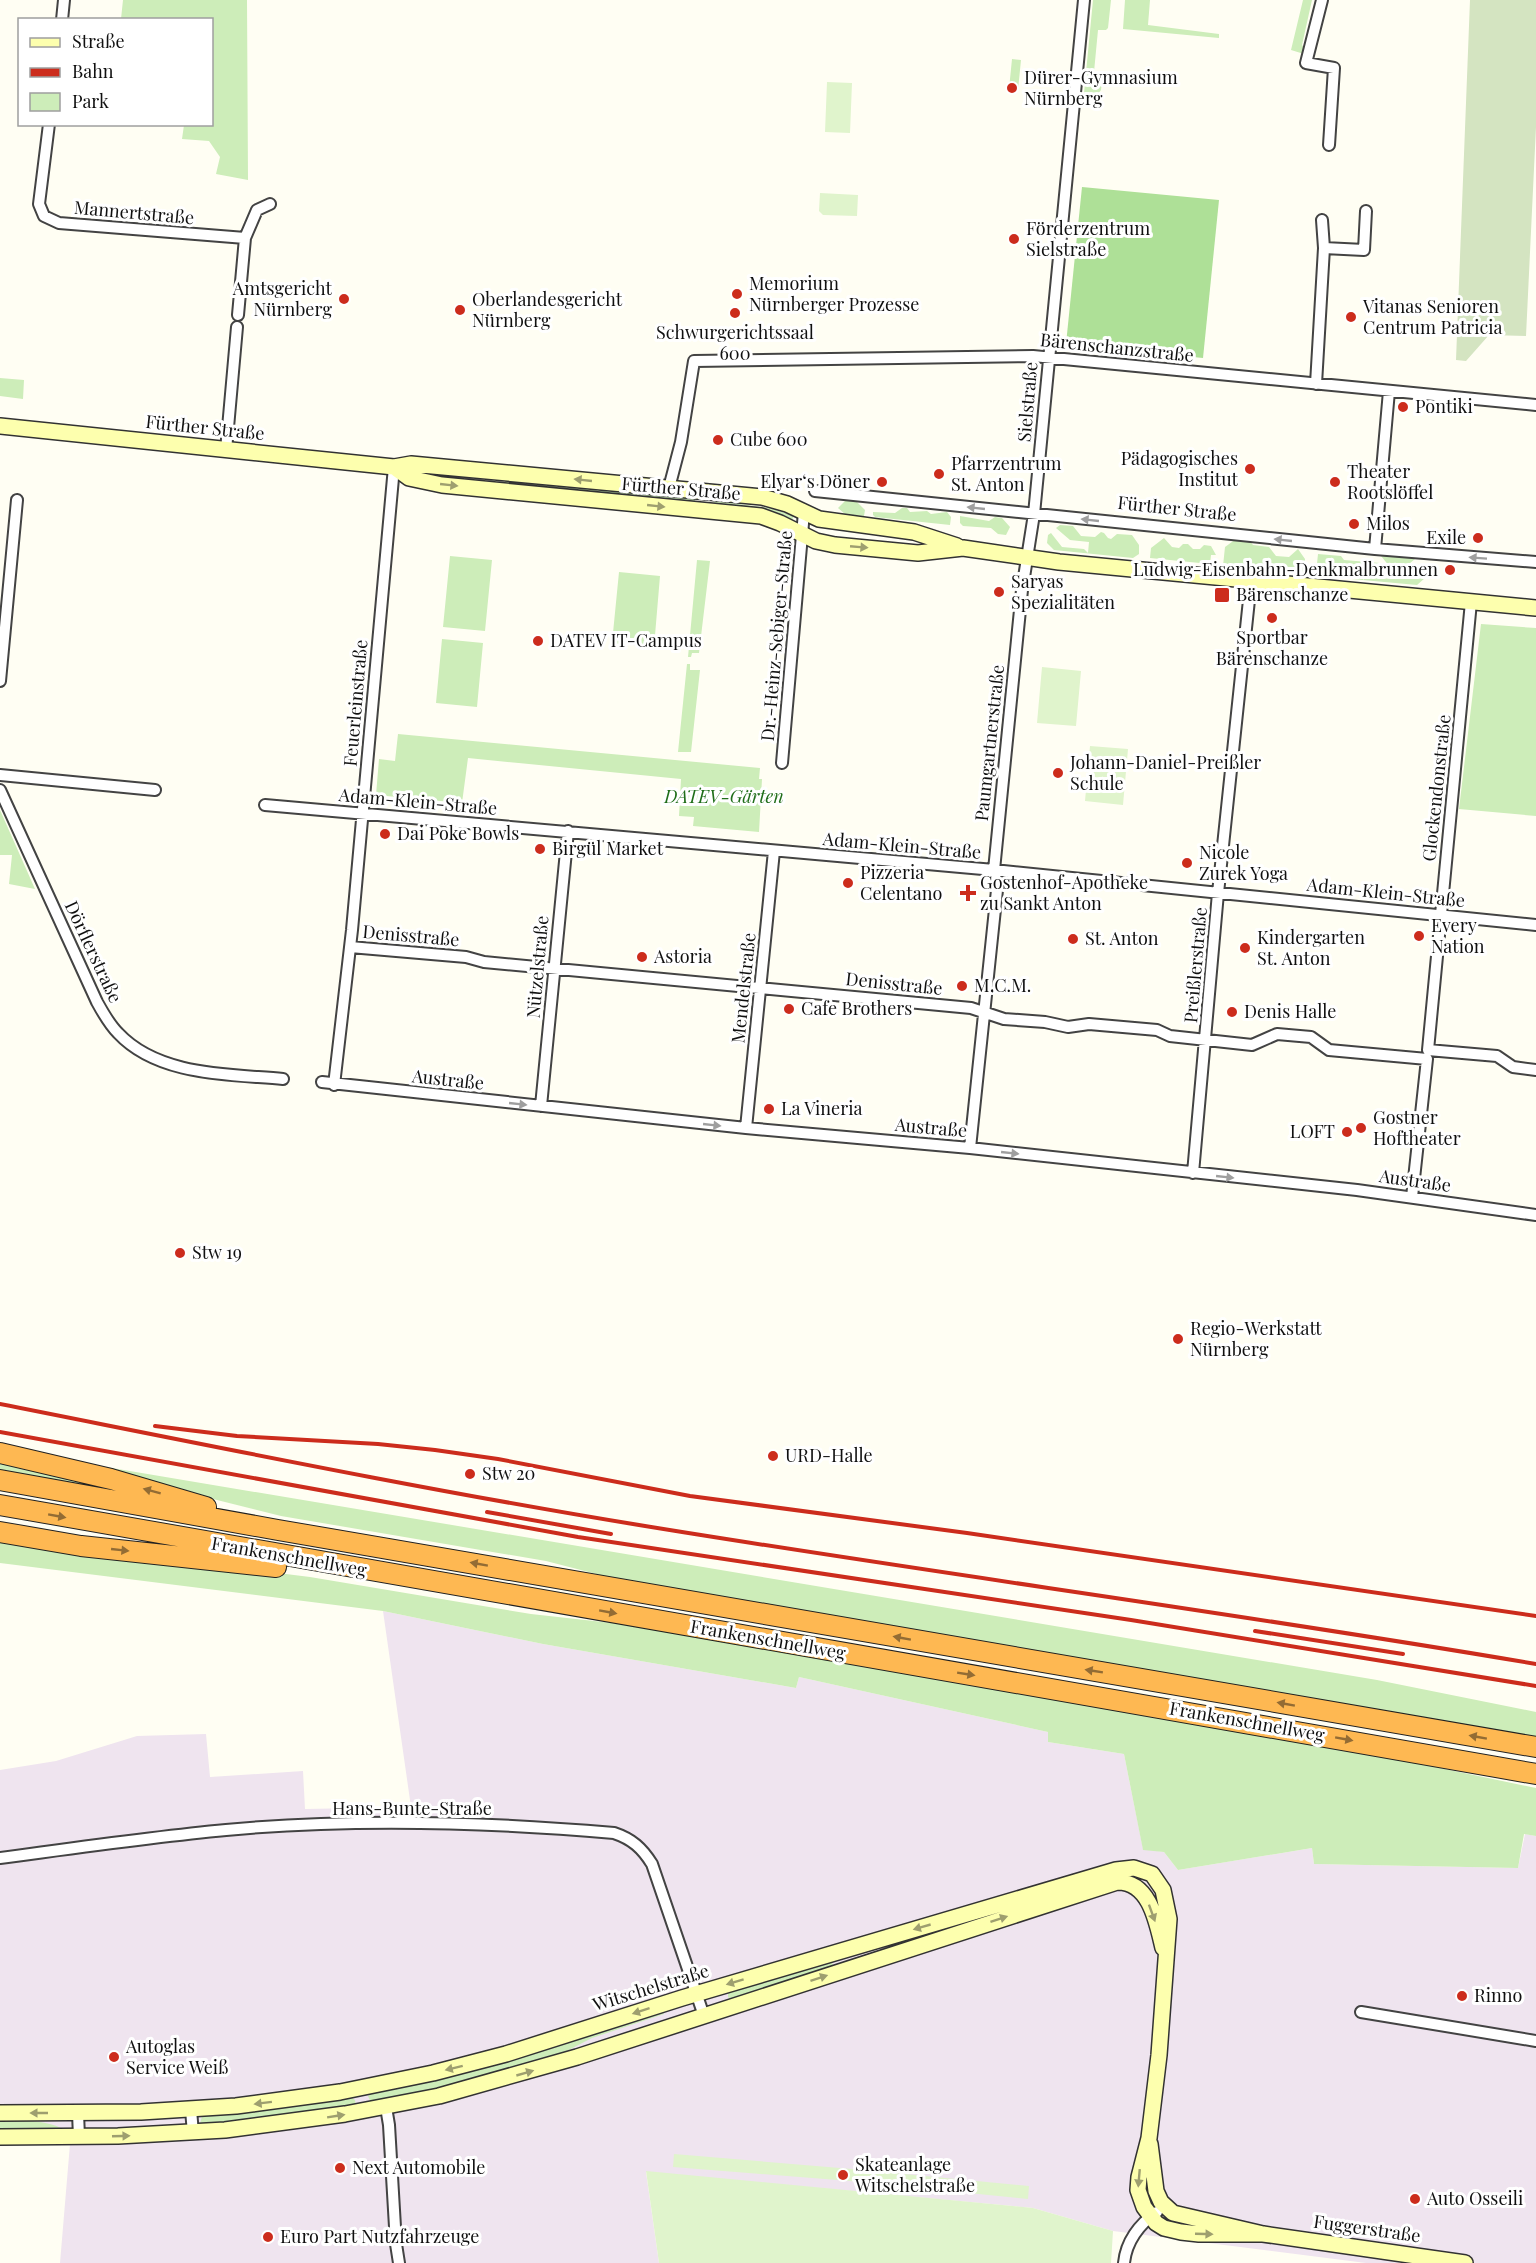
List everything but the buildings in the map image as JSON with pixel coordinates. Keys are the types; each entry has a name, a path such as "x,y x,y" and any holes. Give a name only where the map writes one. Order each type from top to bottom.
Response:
{"highway":[{"path":"0,1453 175,1497 268,1528"},
{"name":"Frankenschnellweg","path":"0,1480 1536,1747"},
{"name":"Frankenschnellweg","path":"0,1505 1536,1774"},
{"path":"0,1532 81,1546 306,1572 356,1569"}],"street":[{"path":"62,18 64,0"},
{"name":"Sielstraße","path":"1027,557 1034,514 1084,0"},
{"path":"1322,0 1306,63 1334,68 1329,145"},
{"name":"Mannertstraße","path":"49,126 39,204 44,216 58,223 245,238"},
{"path":"238,315 245,238 257,210 270,204"},
{"path":"1324,248 1364,250 1366,211"},
{"path":"1316,384 1324,248 1322,220"},
{"path":"226,450 237,327"},
{"name":"Bärenschanzstraße","path":"669,488 681,442 694,361 1033,356 1536,405"},
{"path":"1375,549 1389,391"},
{"name":"Fürther Straße","path":"4,428 394,467 411,464 772,499 814,518 914,532 963,548 1070,563 1536,608"},
{"name":"Fürther Straße","path":"394,467 409,478 442,485 761,516 828,544 918,553 963,548"},
{"name":"Feuerleinstraße","path":"334,1085 363,814 394,467"},
{"name":"Fürther Straße","path":"814,491 1375,549 1536,562"},
{"path":"0,681 16,500"},
{"name":"Dr.-Heinz-Sebiger-Straße","path":"782,763 804,512"},
{"name":"Paumgartnerstraße","path":"970,1148 997,890 994,870 1027,557"},
{"name":"Preißlerstraße","path":"1193,1173 1218,893 1251,581"},
{"name":"Glockendonstraße","path":"1413,1197 1471,602"},
{"path":"0,775 155,790"},
{"name":"Dörflerstraße","path":"0,790 97,1002 117,1033 151,1057 183,1066 215,1073 283,1079"},
{"name":"Adam-Klein-Straße","path":"265,805 994,870 1536,925"},
{"name":"Nützelstraße","path":"541,1106 568,831"},
{"name":"Mendelstraße","path":"746,1128 774,850"},
{"name":"Denisstraße","path":"350,947 466,957 484,962 971,1008 1004,1019 1045,1022 1068,1027 1089,1024 1157,1030 1170,1036 1252,1045 1277,1034 1311,1037 1329,1050 1497,1056 1513,1067 1536,1070"},
{"name":"Austraße","path":"322,1082 746,1128 970,1148 1413,1197 1536,1215"},
{"name":"Hans-Bunte-Straße","path":"0,1858 228,1830 333,1825 430,1824 614,1833 635,1843 643,1850 651,1864 704,2016"},
{"path":"0,2137 193,2133 280,2124 386,2107 507,2078 704,2016 1117,1876 1134,1868 1152,1875 1160,1884 1169,1919 1162,2026 1149,2138 1141,2165 1138,2190 1143,2208 1150,2217"},
{"name":"Witschelstraße","path":"0,2113 191,2110 317,2095 433,2073 513,2052 697,1994 1117,1876"},
{"path":"1361,2012 1536,2041"},
{"path":"386,2107 399,2263"},
{"path":"191,2110 193,2133"},
{"path":"78,2113 79,2137"},
{"path":"1124,2263 1130,2240 1150,2217 1166,2207 1156,2191 1149,2138"},
{"name":"Fuggerstraße","path":"1166,2207 1182,2216 1263,2234 1465,2263"},
{"name":"Fuggerstraße","path":"1150,2217 1164,2228 1190,2233 1263,2234"}],"shaded area":[{"path":"383,1611 543,1644 796,1688 799,1677 1048,1732 1048,1742 1124,1754 1143,1849 1164,1852 1178,1870 1312,1848 1314,1864 1518,1868 1525,1834 1536,1836 1536,2263 1366,2263 1113,2231 1033,2208 646,2172 659,2263 60,2263 70,2144 0,2117 0,1770 56,1761 137,1736 206,1734 210,1777 303,1771 305,1809 411,1807"}],"green space":[{"path":"123,0 247,0 248,180 216,174 220,157 209,141 182,139 184,126 213,126 213,18 121,18"},
{"path":"1093,0 1111,0 1108,28 1098,30 1094,72 1103,73 1101,90 1098,94 1084,93"},
{"path":"1125,0 1150,0 1148,25 1219,34 1219,38 1123,29"},
{"path":"1303,0 1312,0 1302,45 1305,49 1304,54 1291,50"},
{"path":"1470,0 1536,0 1536,127 1526,336 1489,335 1466,361 1456,360"},
{"path":"1012,59 1021,60 1018,90 1009,89"},
{"path":"827,82 852,83 850,133 825,132"},
{"path":"1082,187 1219,200 1203,358 1066,344"},
{"path":"820,193 858,195 857,216 823,215 819,211"},
{"path":"0,378 24,380 23,399 0,396"},
{"path":"505,480 695,499 695,505 505,486"},
{"path":"846,500 856,501 865,510 864,516 846,515 838,508"},
{"path":"714,501 770,508 794,516 791,522 713,506"},
{"path":"902,508 907,508 910,512 927,511 931,514 947,512 951,517 950,525 873,515 873,512 895,513"},
{"path":"960,516 989,521 995,517 1002,518 1010,527 1006,535 998,534 991,528 963,526 960,523"},
{"path":"1060,525 1073,526 1081,536 1095,537 1101,532 1111,539 1117,534 1132,535 1139,545 1139,554 1133,558 1054,550 1047,543 1048,535 1051,533 1062,547 1084,549 1088,553 1089,542 1070,540 1056,528"},
{"path":"1164,538 1172,547 1179,548 1183,544 1188,544 1193,549 1200,549 1204,545 1211,546 1216,555 1211,555 1210,564 1150,558 1151,548"},
{"path":"1236,539 1249,540 1253,545 1269,547 1276,556 1289,557 1298,549 1305,559 1304,573 1223,566 1225,547"},
{"path":"1318,554 1341,556 1344,560 1380,563 1387,571 1364,569 1363,580 1366,577 1393,579 1397,576 1410,577 1416,573 1425,573 1425,578 1417,585 1319,576 1316,573"},
{"path":"1384,554 1413,556 1415,559 1404,568 1390,567 1381,556"},
{"path":"450,556 492,560 485,631 443,627"},
{"path":"697,560 710,561 699,653 692,653 691,657 688,657"},
{"path":"619,572 660,576 654,647 612,643"},
{"path":"1481,624 1536,628 1536,816 1459,809"},
{"path":"442,639 483,643 477,707 436,703"},
{"path":"687,664 690,664 690,670 700,670 691,752 678,752"},
{"path":"1042,667 1081,671 1076,726 1037,723"},
{"name":"DATEV-Gärten","path":"398,734 760,768 759,779 762,779 759,832 693,826 694,817 679,816 681,779 468,758 462,803 376,795 379,759 395,761"},
{"path":"1090,746 1128,749 1123,805 1085,801"},
{"path":"0,810 35,889 9,884 12,855 0,855"},
{"path":"0,1461 113,1488 111,1493 0,1472"},
{"path":"106,1467 1377,1680 1536,1712 1536,1740 639,1585 546,1561 281,1516 113,1474"},
{"path":"0,1538 310,1577 531,1614 639,1626 1310,1741 1536,1788 1536,1836 1524,1834 1518,1868 1314,1864 1312,1848 1178,1870 1164,1852 1143,1850 1124,1754 1048,1742 1048,1732 799,1677 796,1688 543,1644 383,1611 0,1563"},
{"path":"830,1962 833,1964 832,1967 731,2000 728,1997 728,1993 732,1991"},
{"path":"663,2012 664,2014 592,2038 553,2058 440,2089 371,2103 368,2096 511,2060"},
{"path":"351,2097 355,2100 356,2107 204,2127 200,2124 202,2116"},
{"path":"0,2121 38,2122 61,2128 59,2131 0,2130"},
{"name":"Skateanlage Witschelstraße","path":"674,2154 1029,2186 1028,2199 850,2181 673,2167"},
{"path":"646,2171 1033,2208 1113,2231 1111,2263 659,2263"}],"railway":[{"path":"0,1404 319,1467 559,1511 751,1543 1536,1664"},
{"path":"155,1426 237,1436 378,1444 435,1450 498,1459 690,1496 967,1533 1536,1616"},
{"path":"0,1432 578,1537 1131,1620 1536,1686"},
{"path":"487,1512 611,1534"},
{"path":"1255,1631 1403,1654"}],"place":[{"name":"Dürer-Gymnasium Nürnberg","path":"1012,88"},
{"name":"Förderzentrum Sielstraße","path":"1014,239"},
{"name":"Memorium Nürnberger Prozesse","path":"737,294"},
{"name":"Amtsgericht Nürnberg","path":"344,299"},
{"name":"Oberlandesgericht Nürnberg","path":"460,310"},
{"name":"Schwurgerichtssaal 600","path":"735,313"},
{"name":"Vitanas Senioren Centrum Patricia","path":"1351,317"},
{"name":"Pontiki","path":"1403,407"},
{"name":"Cube 600","path":"718,440"},
{"name":"Pädagogisches Institut","path":"1250,469"},
{"name":"Pfarrzentrum St. Anton","path":"939,474"},
{"name":"Elyar‘s Döner","path":"882,482"},
{"name":"Theater Rootslöffel","path":"1335,482"},
{"name":"Milos","path":"1354,524"},
{"name":"Exile","path":"1478,538"},
{"name":"Ludwig-Eisenbahn-Denkmalbrunnen","path":"1450,570"},
{"name":"Saryas Spezialitäten","path":"999,592"},
{"name":"Bärenschanze","path":"1222,595"},
{"name":"Sportbar Bärenschanze","path":"1272,618"},
{"name":"DATEV IT-Campus","path":"538,641"},
{"name":"Johann-Daniel-Preißler Schule","path":"1058,773"},
{"name":"Dai Poke Bowls","path":"385,834"},
{"name":"Birgül Market","path":"540,849"},
{"name":"Nicole Zurek Yoga","path":"1187,863"},
{"name":"Pizzeria Celentano","path":"848,883"},
{"name":"Gostenhof-Apotheke zu Sankt Anton","path":"968,893"},
{"name":"Every Nation","path":"1419,936"},
{"name":"St. Anton","path":"1073,939"},
{"name":"Kindergarten St. Anton","path":"1245,948"},
{"name":"Astoria","path":"642,957"},
{"name":"M.C.M.","path":"962,986"},
{"name":"Cafe Brothers","path":"789,1009"},
{"name":"Denis Halle","path":"1232,1012"},
{"name":"La Vineria","path":"769,1109"},
{"name":"Gostner Hoftheater","path":"1361,1128"},
{"name":"LOFT","path":"1347,1132"},
{"name":"Stw 19","path":"180,1253"},
{"name":"Regio-Werkstatt Nürnberg","path":"1178,1339"},
{"name":"URD-Halle","path":"773,1456"},
{"name":"Stw 20","path":"470,1474"},
{"name":"Rinno","path":"1462,1996"},
{"name":"Autoglas Service Weiß","path":"114,2057"},
{"name":"Next Automobile","path":"340,2168"},
{"name":"Skateanlage Witschelstraße","path":"843,2175"},
{"name":"Auto Osseili","path":"1415,2199"},
{"name":"Euro Part Nutzfahrzeuge","path":"268,2237"}]}
